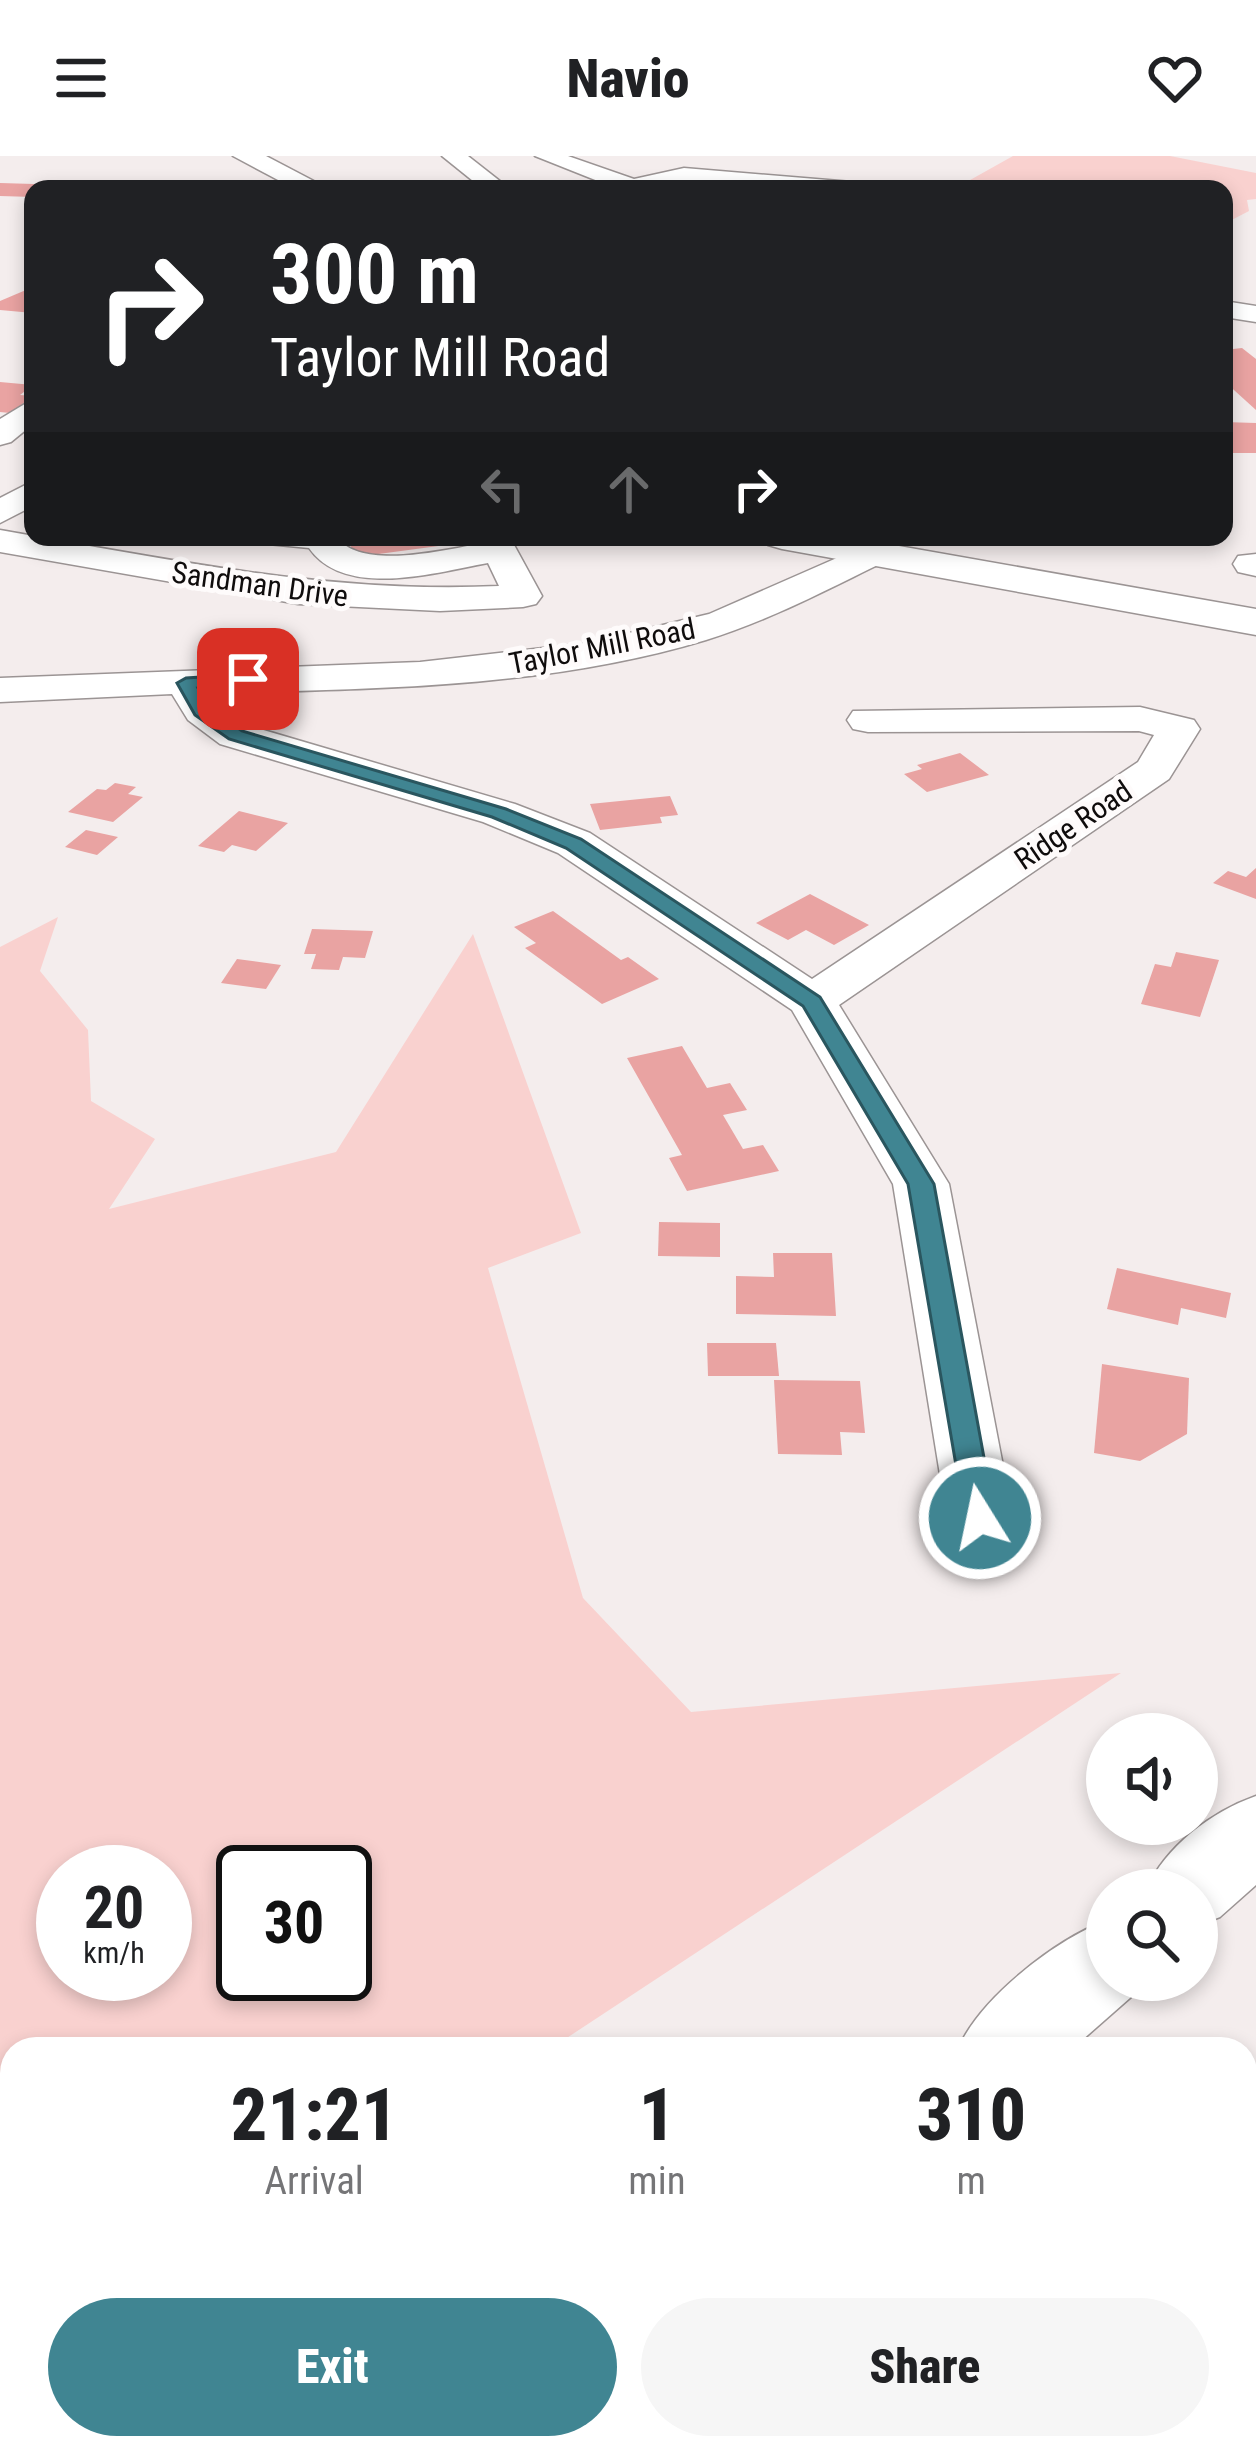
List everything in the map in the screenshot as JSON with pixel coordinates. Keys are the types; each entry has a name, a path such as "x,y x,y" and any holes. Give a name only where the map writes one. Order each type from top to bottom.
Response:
{"main road":[{"path":"246,156 297,180"},
{"path":"862,546 1256,622"},
{"path":"1214,1869 1256,1833"},
{"path":"1018,2037 1086,1979"}],"street":[{"path":"453,156 486,180"},
{"path":"546,156 614,180"},
{"path":"666,180 684,175 709,180"},
{"name":"Sandman Drive","path":"27,546 258,589 374,599 523,596 512,546"},
{"path":"198,578 232,546"},
{"path":"328,546 335,558 349,562 400,563 500,546"},
{"name":"Taylor Mill Road","path":"0,691 427,675 590,655 675,637 716,622 855,546"},
{"path":"248,679 258,589"},
{"path":"186,683 202,711 236,735 499,813 574,844 812,1001 921,1184 980,1518"},
{"name":"Ridge Road","path":"812,1001 1154,770 1179,729 1140,719 868,720"}],"shaded area":[{"path":"1013,156 1170,156 1256,173 1256,199 1247,200 1249,211 1233,219 1233,180 970,180"},
{"path":"58,917 40,971 88,1030 91,1101 155,1139 109,1209 336,1152 473,934 581,1233 488,1268 583,1598 691,1712 1121,1673 568,2037 0,2037 0,947"}],"building":[{"path":"0,183 24,184 24,197 0,196"},
{"path":"24,291 24,312 0,310 0,301"},
{"path":"1242,348 1256,359 1256,410 1233,389 1233,349"},
{"path":"0,382 24,384 20,395 24,403 10,413 0,412"},
{"path":"1233,422 1256,423 1256,453 1233,453"},
{"path":"351,546 438,546 356,557"},
{"path":"960,753 989,775 927,792 904,774 922,769 917,765"},
{"path":"115,783 136,787 128,794 143,797 113,822 68,812 97,789 106,790"},
{"path":"670,796 678,815 660,817 662,823 600,830 590,804"},
{"path":"239,811 288,823 256,851 232,845 224,852 198,846"},
{"path":"86,830 118,837 97,855 65,847"},
{"path":"1256,868 1256,899 1213,883 1228,871 1246,877"},
{"path":"810,894 869,925 834,945 806,930 788,940 756,923"},
{"path":"553,911 621,960 628,957 659,979 602,1004 525,948 536,943 514,927"},
{"path":"312,929 373,931 365,958 343,957 339,970 311,969 316,954 304,954"},
{"path":"1176,952 1219,960 1200,1017 1141,1004 1155,964 1171,967"},
{"path":"237,959 281,965 266,989 221,983"},
{"path":"682,1046 707,1088 730,1083 747,1110 723,1115 743,1149 763,1145 779,1171 687,1191 669,1158 682,1155 627,1058"},
{"path":"659,1222 720,1223 720,1257 658,1256"},
{"path":"773,1253 832,1253 836,1316 736,1314 736,1276 774,1277"},
{"path":"1117,1268 1231,1293 1226,1318 1181,1308 1178,1325 1107,1309"},
{"path":"707,1343 776,1343 779,1376 708,1376"},
{"path":"1102,1364 1189,1378 1187,1434 1140,1461 1094,1453"},
{"path":"774,1380 860,1381 865,1433 840,1432 842,1455 778,1454"}],"route":[{"path":"248,679 186,683 202,711 236,735 499,813 574,844 812,1001 921,1184 980,1518"}]}
